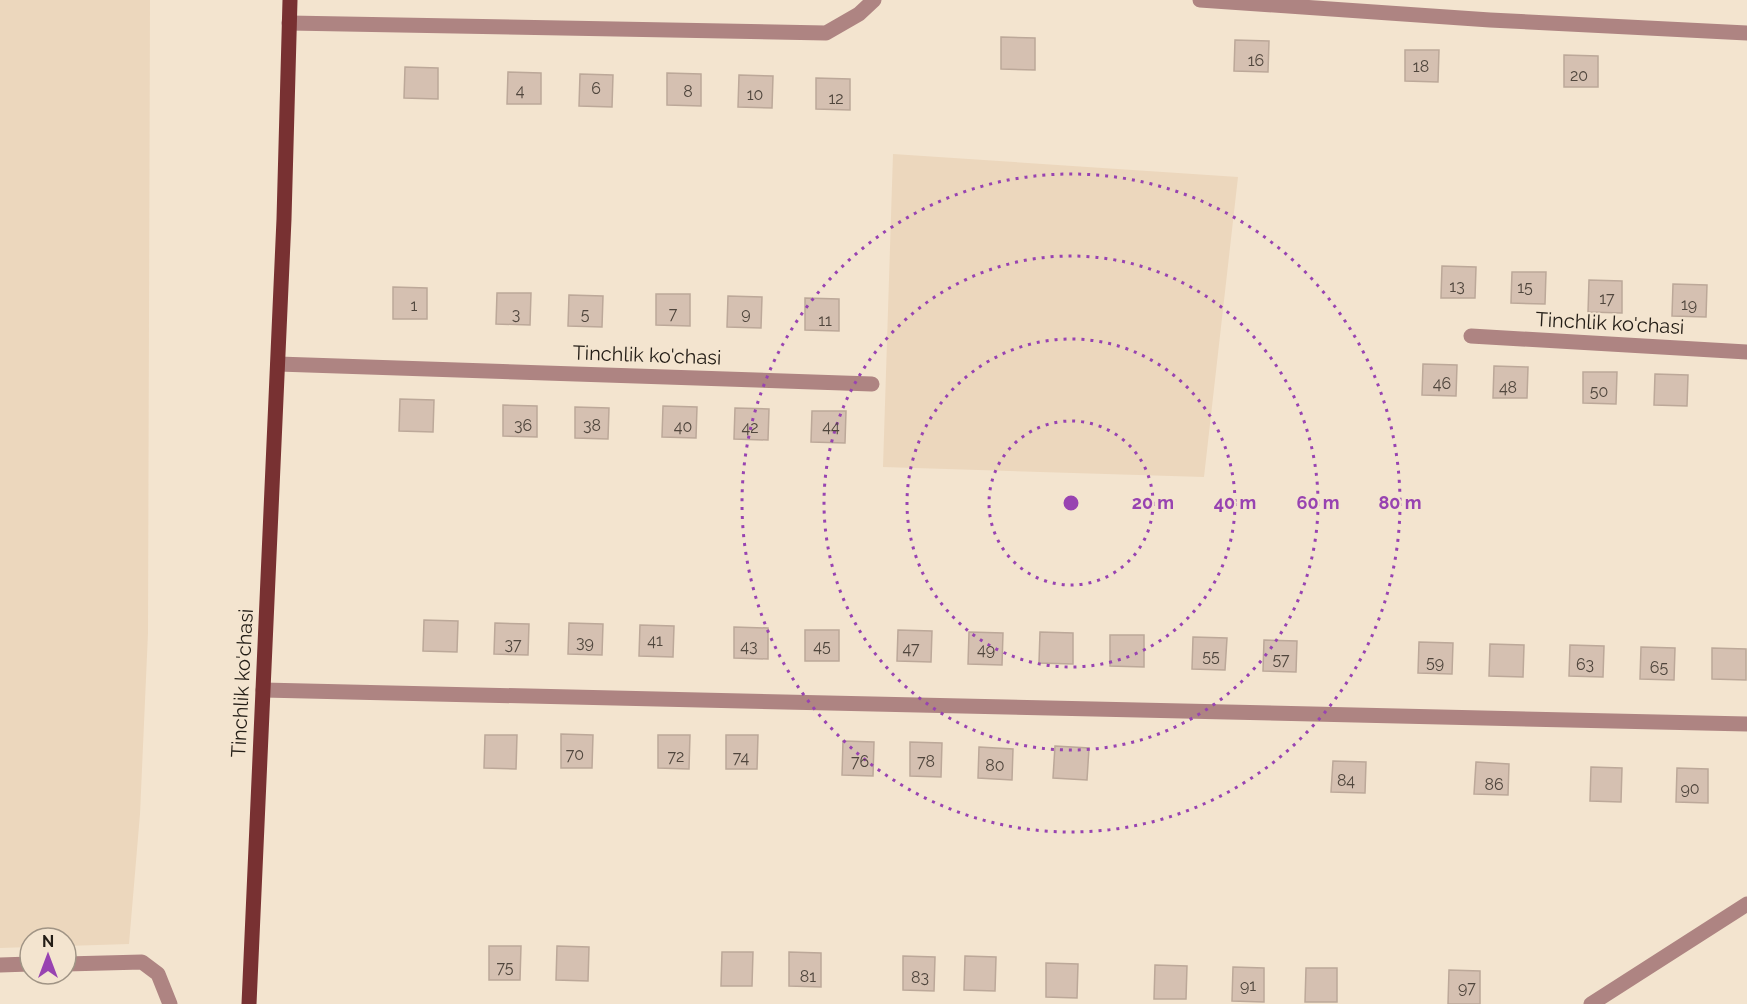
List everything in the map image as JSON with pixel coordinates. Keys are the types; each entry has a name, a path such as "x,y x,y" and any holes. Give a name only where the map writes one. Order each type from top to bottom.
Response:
{"main road":[{"name":"Tinchlik ko'chasi","path":"249,1004 284,219 290,0"}],"street":[{"path":"289,23 826,33 859,14 874,0"},
{"path":"1200,0 1490,20 1747,33"},
{"name":"Tinchlik ko'chasi","path":"1471,336 1747,352"},
{"name":"Tinchlik ko'chasi","path":"278,364 872,384"},
{"path":"263,690 1747,724"},
{"path":"1591,1004 1747,904"},
{"path":"78,964 142,962 159,974 170,1004"},
{"path":"0,965 18,964"}],"shaded area":[{"path":"0,0 150,0 148,633 140,814 129,944 78,946 78,926 18,926 18,947 0,948"},
{"path":"893,154 1238,177 1204,477 883,467"}],"building":[{"path":"1001,37 1035,38 1035,70 1001,69"},
{"path":"1235,40 1269,41 1268,72 1234,71"},
{"path":"1405,50 1439,50 1438,82 1405,81"},
{"path":"1564,55 1598,56 1598,87 1564,87"},
{"path":"405,67 438,68 438,99 404,98"},
{"path":"508,72 541,73 541,104 507,104"},
{"path":"667,73 701,74 701,106 667,105"},
{"path":"580,74 613,75 612,107 579,106"},
{"path":"739,75 773,76 772,108 738,107"},
{"path":"816,78 850,79 850,110 816,109"},
{"path":"1442,266 1476,267 1475,298 1441,298"},
{"path":"1512,272 1546,272 1545,304 1511,303"},
{"path":"1589,280 1622,281 1622,313 1588,312"},
{"path":"1673,284 1707,285 1706,317 1672,316"},
{"path":"393,287 427,288 427,319 393,319"},
{"path":"497,293 531,293 530,325 496,324"},
{"path":"656,294 690,294 690,326 656,325"},
{"path":"569,295 603,296 602,327 568,326"},
{"path":"728,296 762,297 761,328 727,327"},
{"path":"805,298 839,299 839,331 805,330"},
{"path":"1423,364 1457,365 1456,396 1422,395"},
{"path":"1494,366 1528,367 1527,398 1493,398"},
{"path":"1583,372 1617,372 1616,404 1583,403"},
{"path":"1655,374 1688,375 1687,406 1654,405"},
{"path":"400,399 434,400 433,432 399,431"},
{"path":"503,405 537,406 537,437 503,436"},
{"path":"663,406 697,407 696,438 662,437"},
{"path":"575,407 609,408 608,439 575,438"},
{"path":"735,408 769,409 768,440 734,439"},
{"path":"812,411 846,411 845,443 811,442"},
{"path":"424,620 458,621 457,652 423,651"},
{"path":"495,623 529,624 528,655 494,654"},
{"path":"569,623 603,624 602,655 568,654"},
{"path":"640,625 674,626 673,657 639,656"},
{"path":"734,627 768,628 768,659 734,658"},
{"path":"805,630 839,630 839,661 805,661"},
{"path":"898,630 932,631 931,662 897,661"},
{"path":"969,632 1003,633 1002,665 968,664"},
{"path":"1040,632 1073,633 1073,664 1039,663"},
{"path":"1110,635 1144,635 1144,667 1110,666"},
{"path":"1193,637 1227,638 1225,670 1192,669"},
{"path":"1264,640 1297,641 1296,672 1263,671"},
{"path":"1419,642 1453,643 1452,674 1418,673"},
{"path":"1490,644 1524,645 1523,677 1489,676"},
{"path":"1570,645 1604,646 1603,677 1569,676"},
{"path":"1641,647 1675,648 1674,680 1640,679"},
{"path":"1712,648 1746,649 1746,680 1712,679"},
{"path":"561,734 593,735 592,768 561,768"},
{"path":"485,735 517,735 516,769 484,768"},
{"path":"658,735 690,735 689,769 658,768"},
{"path":"726,735 758,735 757,769 726,769"},
{"path":"843,741 874,742 873,776 842,775"},
{"path":"910,742 942,743 941,777 910,776"},
{"path":"1055,746 1089,748 1087,780 1053,778"},
{"path":"979,747 1013,749 1012,780 978,778"},
{"path":"1333,761 1366,762 1365,793 1331,792"},
{"path":"1476,762 1509,764 1508,795 1474,794"},
{"path":"1591,767 1622,768 1621,802 1590,801"},
{"path":"1677,768 1708,769 1708,803 1676,802"},
{"path":"489,946 521,946 520,980 489,980"},
{"path":"557,946 589,947 588,981 556,980"},
{"path":"722,952 753,952 752,986 721,986"},
{"path":"789,952 821,953 821,987 789,986"},
{"path":"903,956 935,957 934,991 903,990"},
{"path":"965,956 996,957 995,991 964,990"},
{"path":"1046,963 1078,964 1077,998 1046,997"},
{"path":"1155,965 1187,966 1186,999 1154,999"},
{"path":"1233,967 1264,968 1264,1002 1232,1001"},
{"path":"1306,968 1337,968 1337,1002 1305,1002"},
{"path":"1449,970 1480,971 1480,1004 1448,1004"}]}
